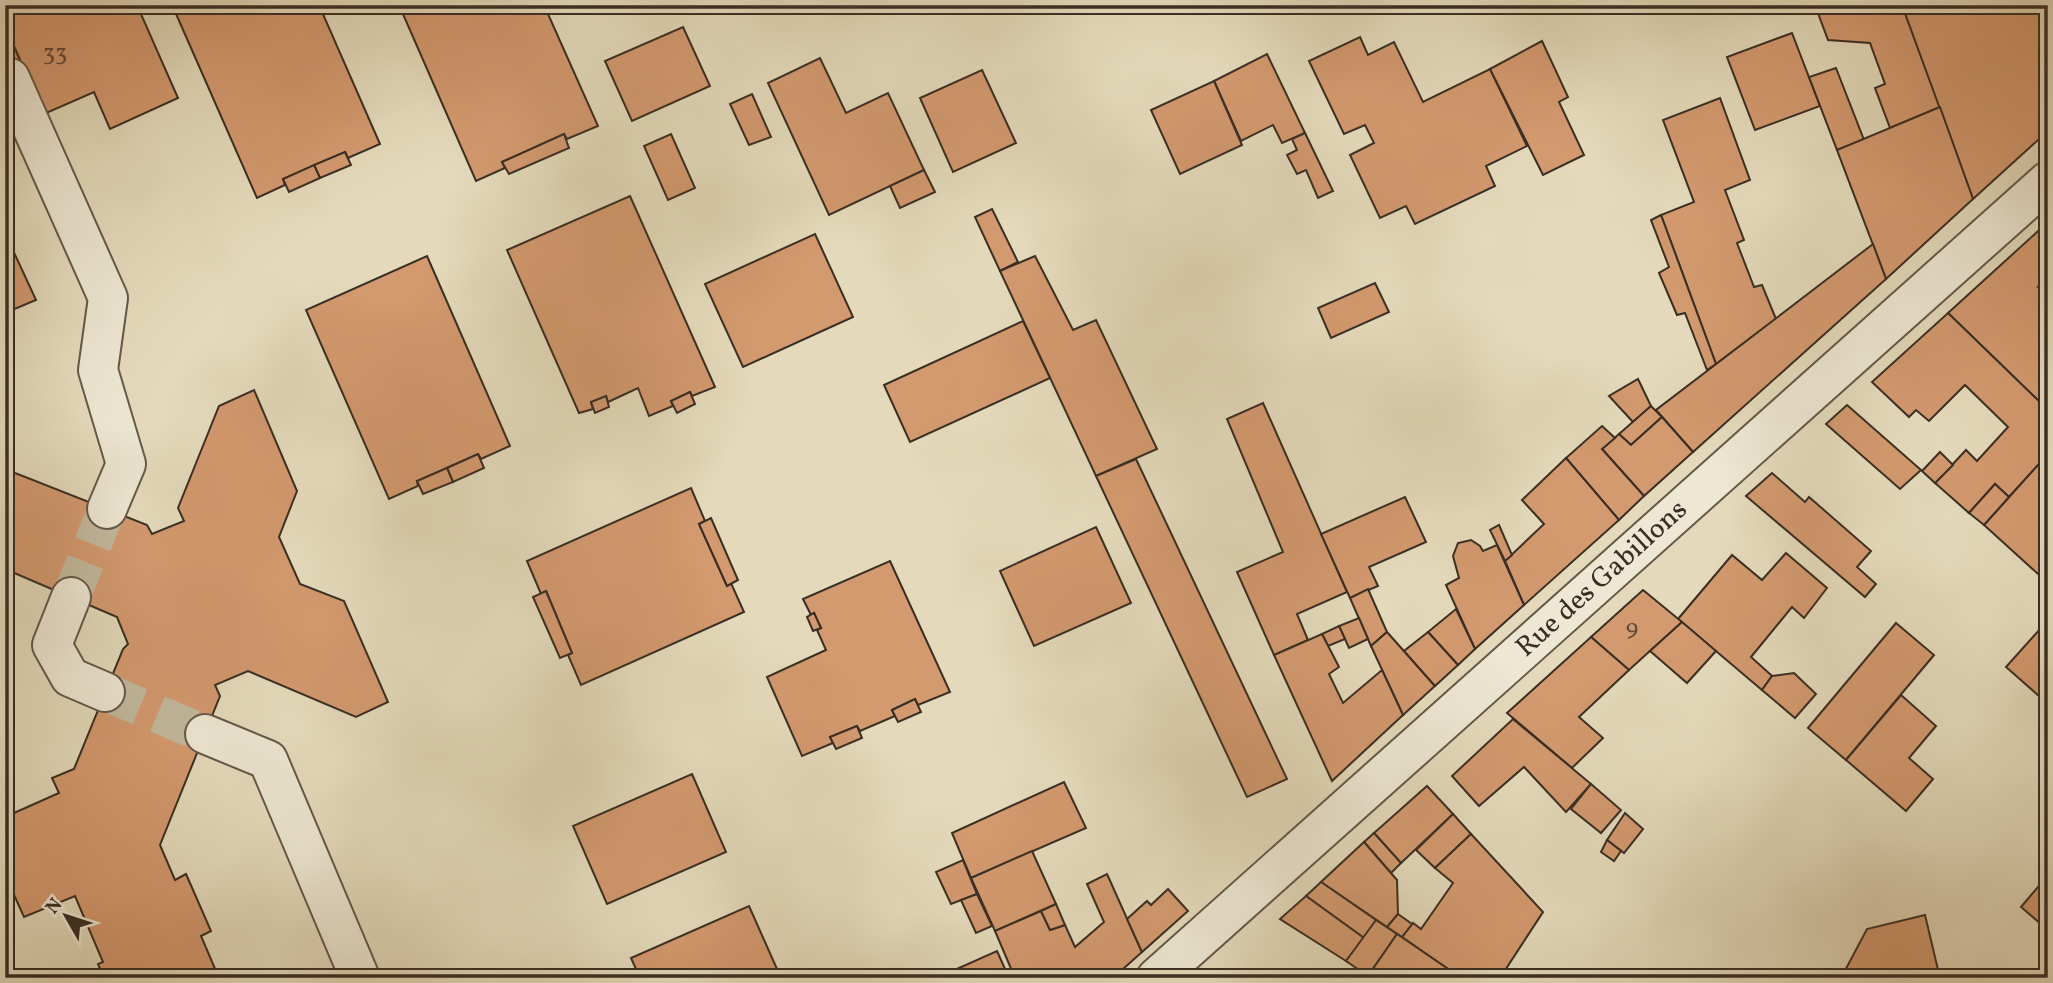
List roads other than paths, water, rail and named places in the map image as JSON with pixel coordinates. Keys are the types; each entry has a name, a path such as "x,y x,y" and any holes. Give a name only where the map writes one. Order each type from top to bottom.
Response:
{"street":[{"path":"10,78 108,298 97,370 126,464 107,509"},
{"name":"Rue des Gabillons","path":"1156,978 2048,181"},
{"path":"71,597 52,645 71,677 105,692"},
{"path":"205,734 268,760 360,978"}],"tunnel":[{"path":"71,597 107,509"},
{"path":"105,692 205,734"}]}
